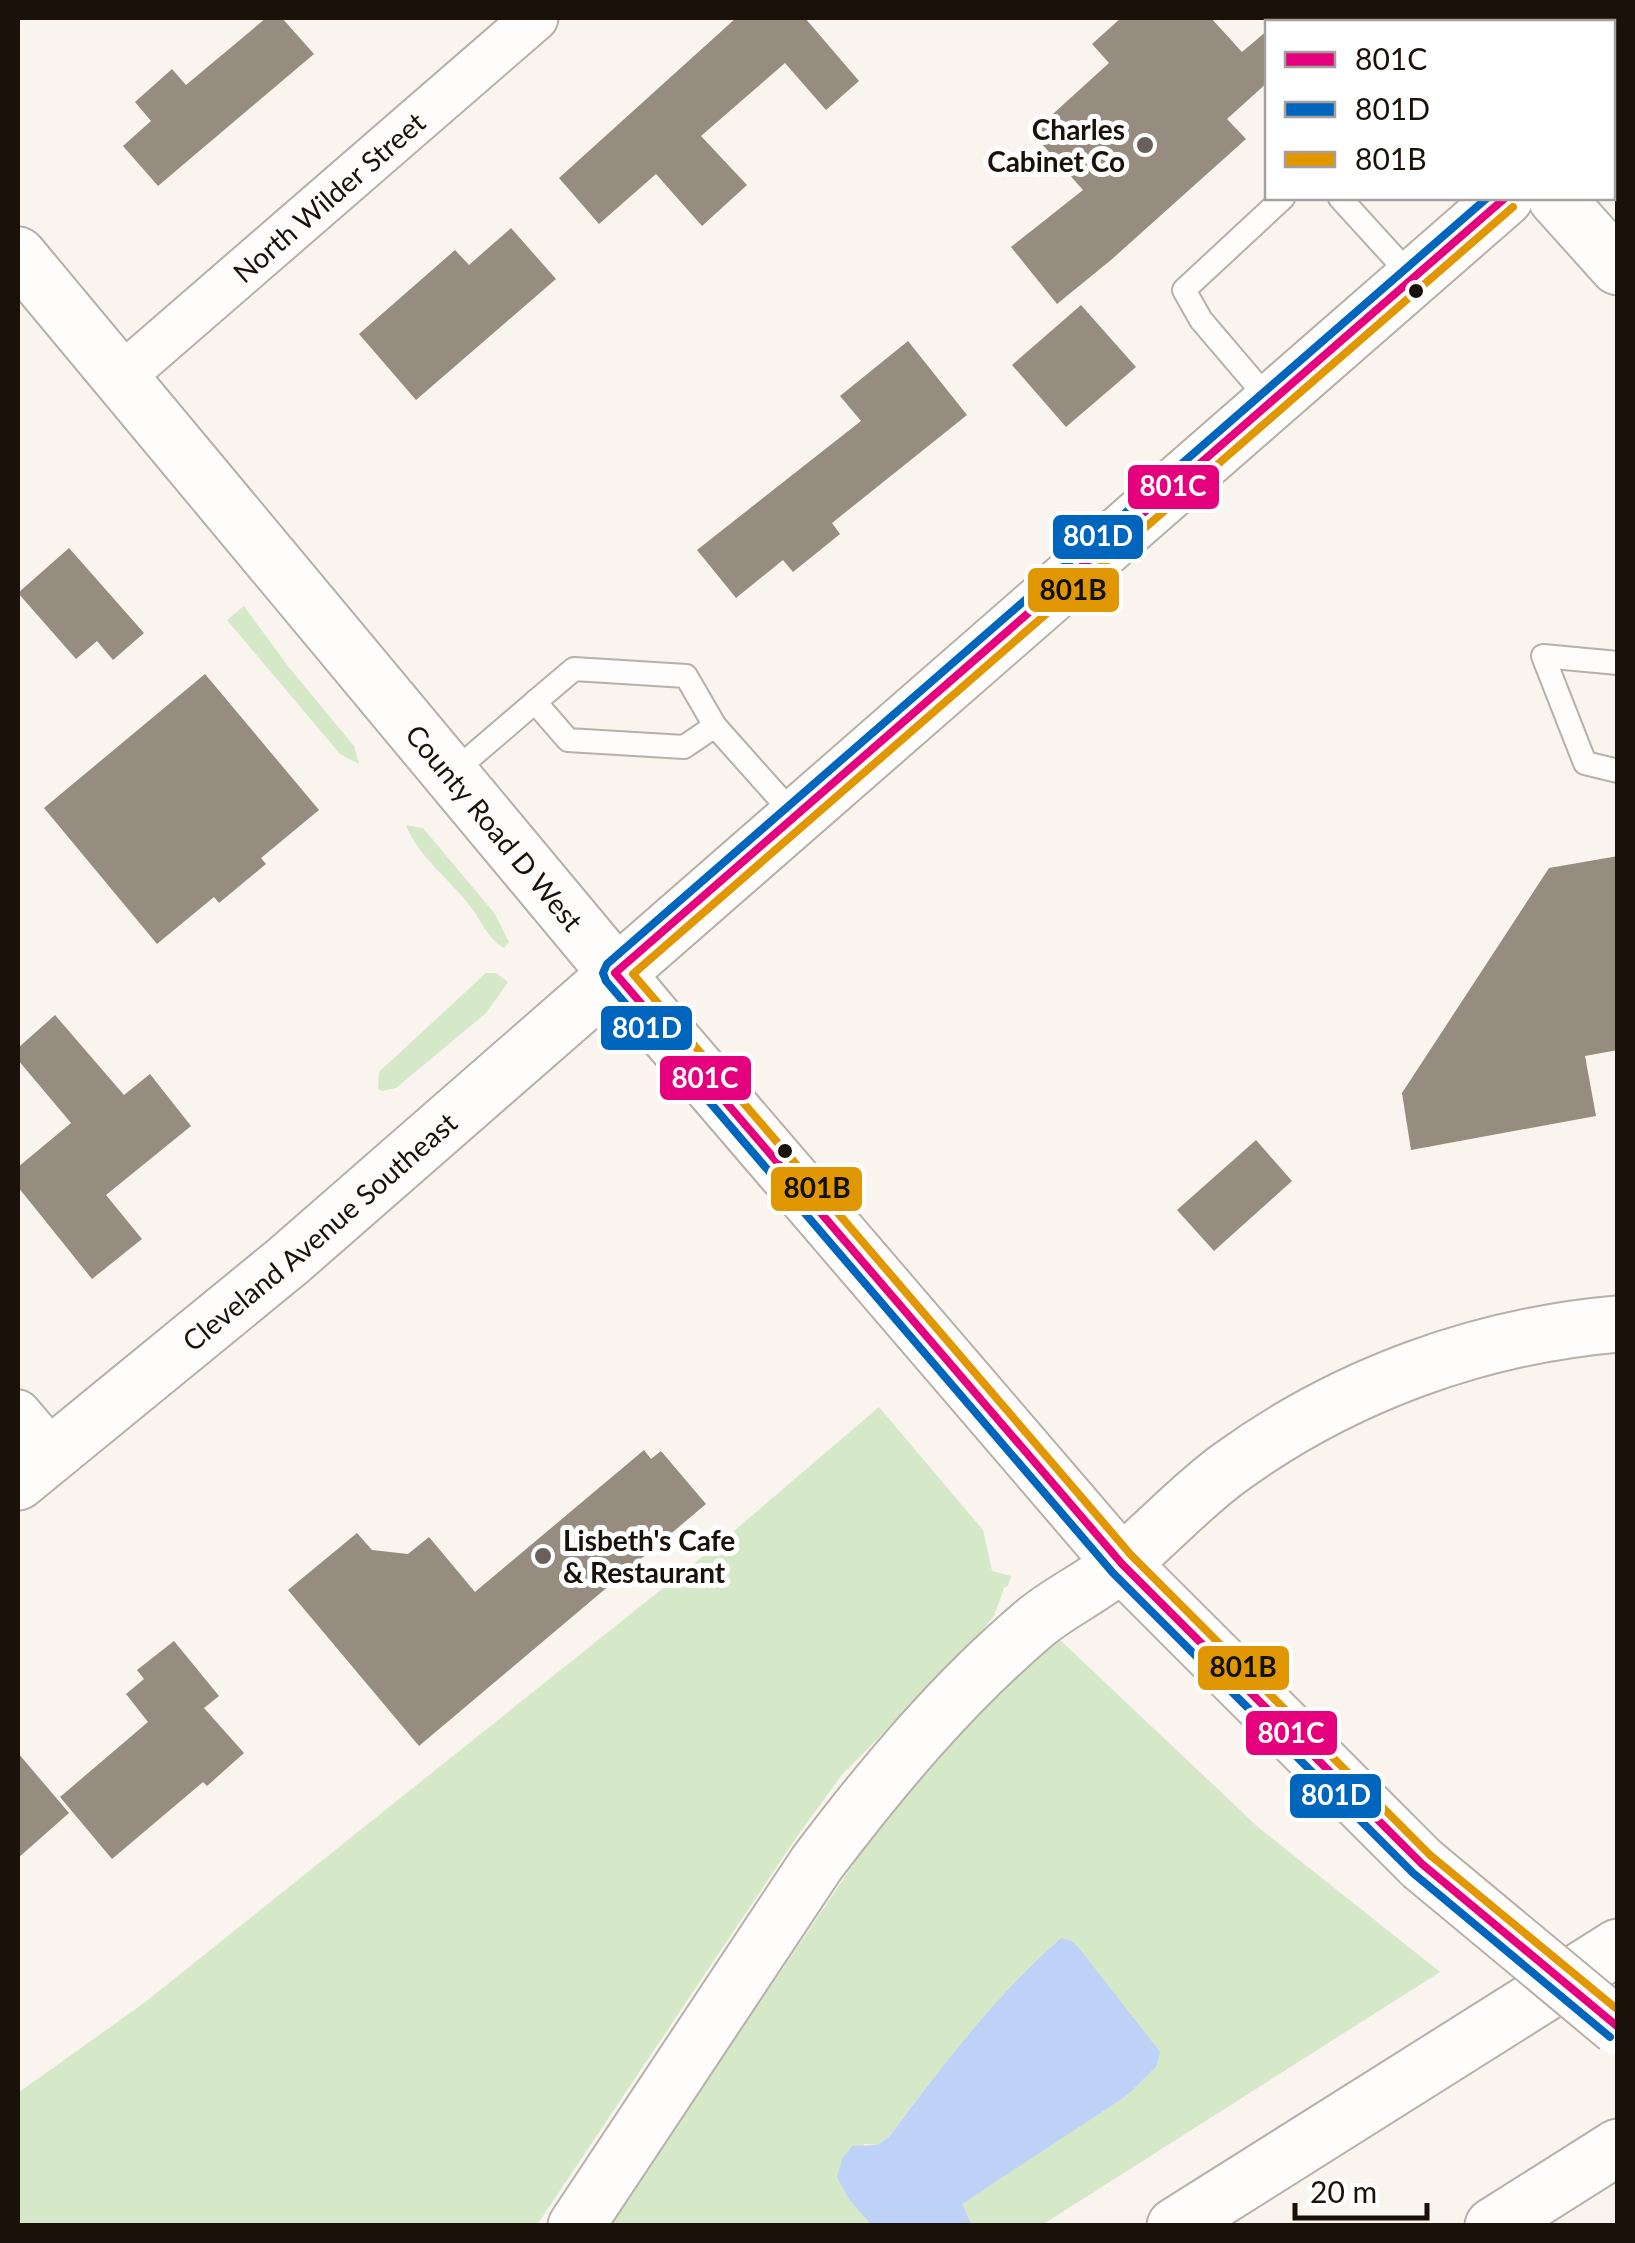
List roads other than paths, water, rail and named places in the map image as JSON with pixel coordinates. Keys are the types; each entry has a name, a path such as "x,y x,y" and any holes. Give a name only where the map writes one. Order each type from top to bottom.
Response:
{"main road":[{"name":"Cleveland Avenue Southeast","path":"29,1449 288,1261 1504,200"},
{"path":"1558,200 1618,268"},
{"name":"County Road D West","path":"18,255 616,973 1122,1564 1422,1864 1618,2027"},
{"path":"576,2226 854,1814 937,1716 1038,1621 1122,1564 1230,1468 1306,1419 1392,1376 1485,1345 1572,1328 1618,1324"},
{"path":"1175,2226 1618,1947"},
{"path":"1493,2226 1618,2147"}],"street":[{"name":"North Wilder Street","path":"120,377 536,18"}],"lane":[{"path":"1271,402 1201,320 1184,290 1282,200"},
{"path":"1342,200 1413,278"},
{"path":"1618,663 1543,656 1585,763 1618,771"},
{"path":"450,774 574,669 686,676 715,726 796,817"},
{"path":"535,702 568,740 684,747 715,726"}],"water":[{"path":"1061,1938 1079,1948 1160,2052 1156,2067 1126,2096 962,2204 972,2225 872,2225 850,2201 837,2177 842,2159 852,2146 877,2145 889,2137 991,2008"}],"place":[{"name":"Charles Cabinet Co","path":"1145,145"},
{"name":"Lisbeth's Cafe & Restaurant","path":"543,1556"}]}
